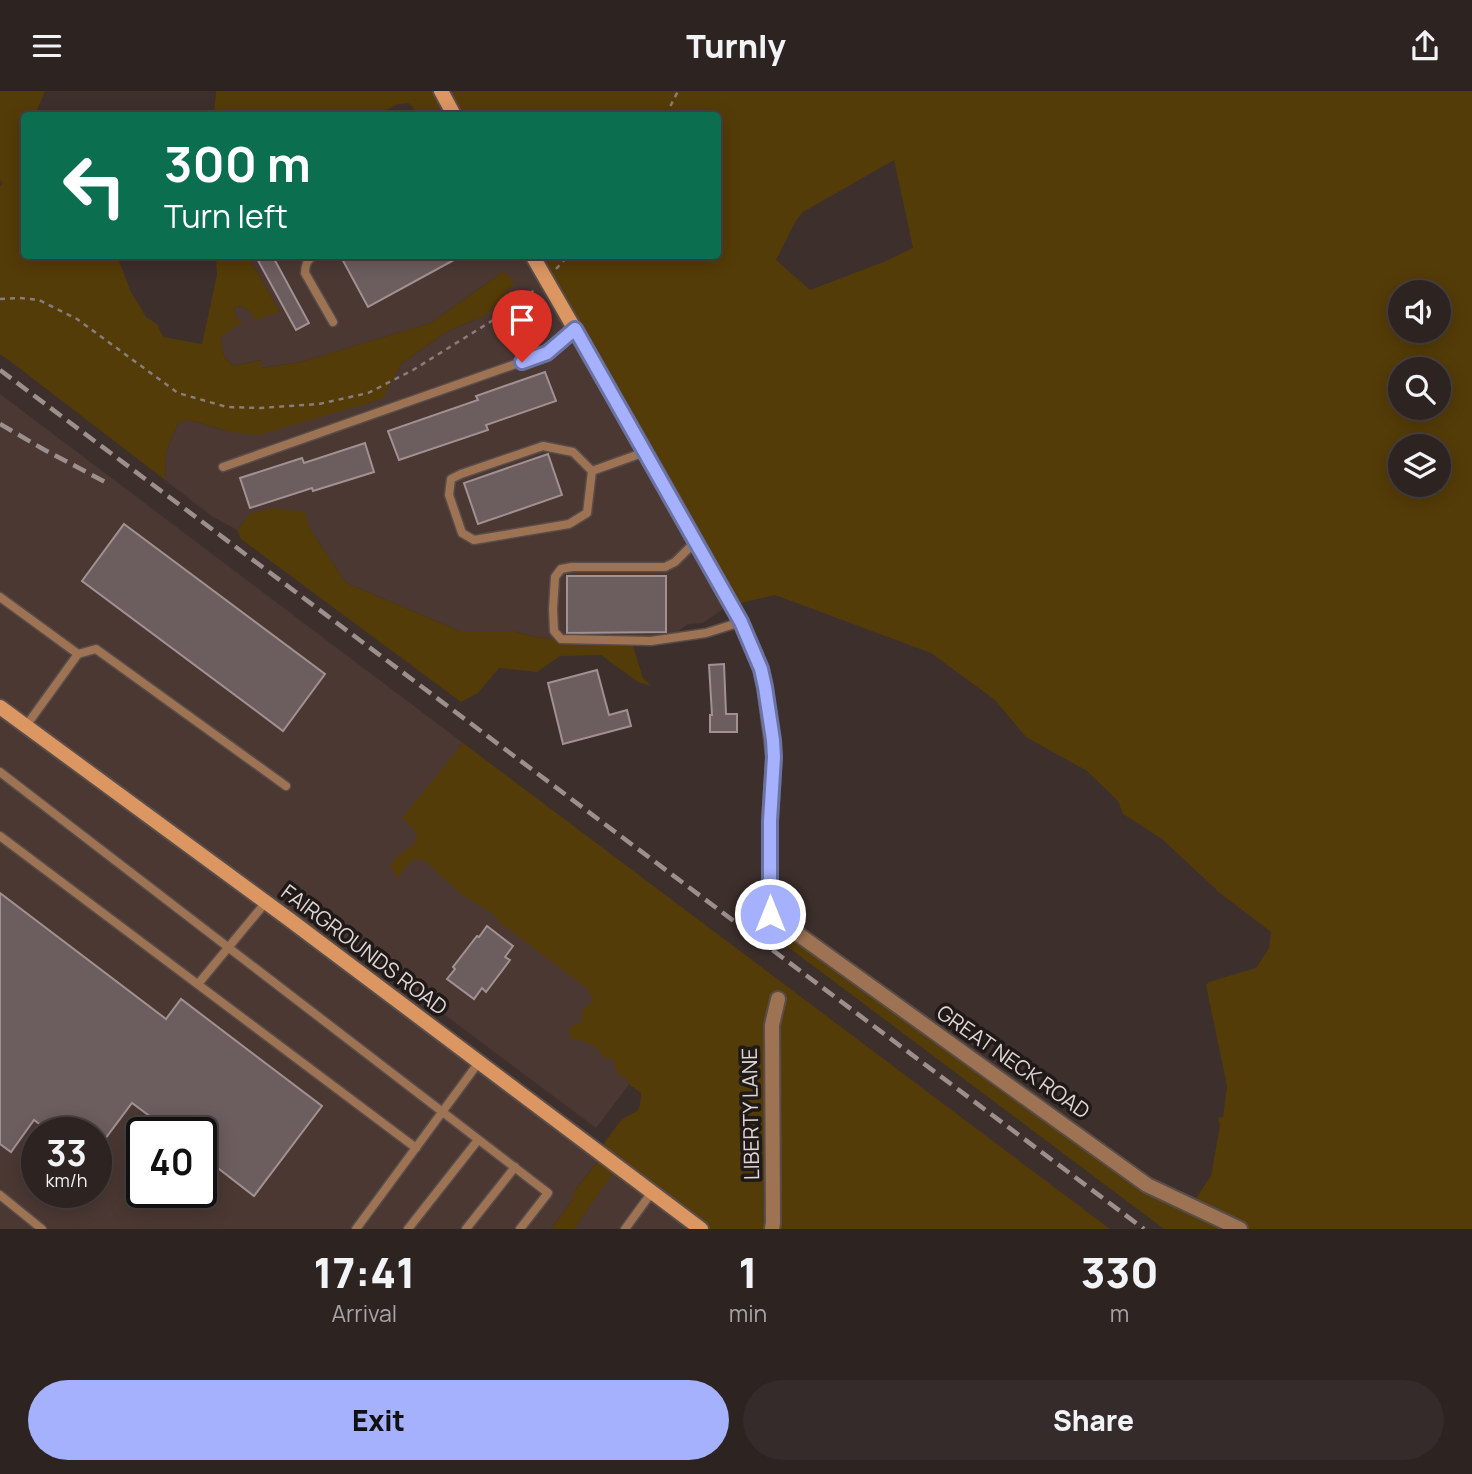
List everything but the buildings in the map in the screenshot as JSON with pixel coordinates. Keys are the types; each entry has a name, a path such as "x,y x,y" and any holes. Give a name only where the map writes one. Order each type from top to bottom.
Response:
{"street":[{"path":"441,91 452,112"},
{"path":"534,259 741,622"},
{"name":"GREAT NECK ROAD","path":"741,622 761,669 773,740 770,914 1147,1185 1240,1229"},
{"name":"FAIRGROUNDS ROAD","path":"0,707 266,902 701,1229"},
{"name":"LIBERTY LANE","path":"772,1229 772,1025 778,999"}],"lane":[{"path":"309,259 305,273 333,322"},
{"path":"223,467 547,353 575,329"},
{"path":"543,446 573,452 592,471 587,513 569,524 474,540 462,533 449,495 451,479 543,446"},
{"path":"592,471 645,452"},
{"path":"696,541 675,562 665,567 561,569 555,577 554,631 561,639 651,641 706,633 741,622"},
{"path":"0,597 78,654"},
{"path":"26,726 78,654 96,649 286,786"},
{"path":"0,772 548,1193 520,1229"},
{"path":"0,837 416,1148"},
{"path":"198,983 266,902"},
{"path":"356,1229 479,1062"},
{"path":"408,1229 478,1140"},
{"path":"466,1229 515,1167"},
{"path":"625,1229 652,1192"},
{"path":"0,1195 41,1229"}],"path":[{"path":"668,112 678,91"},
{"path":"0,299 39,300 77,319 178,393 227,407 319,404 368,393 413,370 519,304 565,259"}],"shaded area":[{"path":"0,91 45,91 36,112 21,112 21,259 118,259 131,292 146,317 157,324 163,337 202,344 217,275 216,259 250,259 280,312 255,320 242,306 234,307 237,318 242,322 221,337 224,356 233,366 262,360 261,368 301,362 431,323 504,271 515,283 486,315 448,331 402,363 382,399 259,435 230,432 190,420 178,423 166,452 165,480 0,354 0,186 3,183 0,180"},
{"path":"216,91 1472,91 1472,1229 1164,1229 768,932 768,922 776,921 1190,1207 1211,1176 1220,1125 1218,1118 1223,1117 1227,1086 1206,985 1256,968 1269,948 1271,932 1220,893 1162,839 1123,814 1118,801 1087,771 1026,737 995,700 931,653 775,595 737,604 533,259 721,259 721,112 450,112 447,109 438,112 414,112 413,107 408,103 398,104 382,112 214,112","holes":["894,160 913,248 810,290 776,260 803,212"]},
{"path":"250,259 533,259 729,605 703,623 688,624 673,635 633,646 535,637 512,631 460,631 346,583 310,529 245,520 237,530 213,517 165,480 166,452 178,423 190,420 230,432 382,398 402,363 448,331 486,315 504,271 431,323 301,362 260,368 261,360 233,366 224,356 221,337 237,318 234,307 242,306 250,312 280,312"},
{"path":"0,394 463,743 459,747 662,1041 596,1128 322,923 314,937 600,1158 551,1229 0,1229"},
{"path":"273,508 305,512 310,529 346,583 460,631 512,631 535,637 633,646 643,678 651,686 638,682 601,655 560,656 537,672 499,668 478,693 461,702 241,539 237,530 250,514"},
{"path":"463,743 1110,1229 699,1229 616,1169 574,1229 551,1229 573,1199 573,1193 600,1159 598,1152 614,1130 623,1119 639,1108 641,1093 630,1085 625,1077 618,1075 613,1059 603,1057 590,1044 571,1039 569,1028 581,1022 583,1009 593,1001 588,989 499,922 493,914 461,894 424,860 412,860 398,878 390,867 395,859 417,841 415,831 402,818"},
{"path":"616,1168 698,1229 574,1229"}],"railway":[{"path":"0,370 1144,1229"},
{"path":"0,424 109,484"}],"route":[{"path":"522,362 547,353 575,329 741,622 761,669 773,740 770,914"}]}
